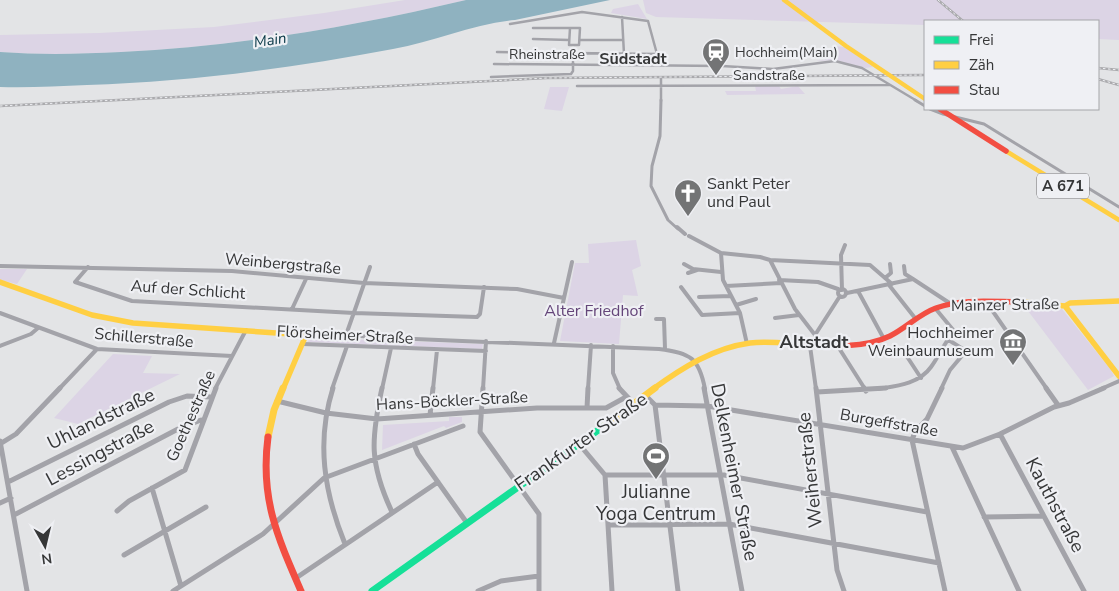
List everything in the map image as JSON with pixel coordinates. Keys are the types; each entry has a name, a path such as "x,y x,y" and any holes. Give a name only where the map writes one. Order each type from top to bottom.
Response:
{"main road":[{"path":"786,0 924,97"},
{"name":"A 671","path":"942,110 1119,220"},
{"name":"A 671","path":"946,110 1008,151 1119,216"},
{"name":"Flörsheimer Straße","path":"0,282 92,314 118,320 172,326 306,335"},
{"name":"Mainzer Straße","path":"814,346 884,339 915,318 935,308 951,304 1048,302 1065,306 1069,303 1119,302"},
{"path":"1065,306 1119,376"},
{"path":"301,591 273,526 266,495 264,458 277,401 306,335"},
{"name":"Frankfurter Straße","path":"372,591 695,361 747,344 814,346"},
{"path":"1109,362 1119,369"}],"street":[{"path":"510,24 582,12 648,20 660,65"},
{"path":"622,16 624,54"},
{"path":"543,28 544,23"},
{"path":"533,28 543,28 570,28 580,28 579,45 568,45 570,28"},
{"path":"533,39 569,40"},
{"path":"580,40 623,40"},
{"path":"542,64 546,45"},
{"path":"492,77 569,75 573,71 572,45"},
{"path":"594,46 594,53"},
{"path":"497,52 658,54"},
{"name":"Rheinstraße","path":"494,64 660,65 773,69 835,61 857,66 888,84"},
{"path":"660,78 660,136 652,166 651,186 666,217 672,224 687,235 721,252 770,260 842,262 871,265 891,285 915,318"},
{"path":"888,84 924,105"},
{"name":"Sandstraße","path":"661,87 888,84"},
{"path":"577,86 661,87"},
{"path":"932,110 945,116 972,120 984,124 1119,207"},
{"path":"840,296 837,292 840,289 841,255 845,245"},
{"path":"721,252 721,272 740,313 747,344"},
{"path":"770,260 788,299 815,335 840,296 913,279"},
{"path":"554,343 572,262"},
{"path":"684,264 697,270 721,272"},
{"path":"885,278 890,273 890,264"},
{"name":"Weinbergstraße","path":"0,266 88,266 232,271 364,283 517,289 564,298"},
{"name":"Auf der Schlicht","path":"88,266 76,282 132,301 354,313 477,317 480,314 484,287"},
{"path":"904,266 905,274 951,304"},
{"path":"346,335 370,267"},
{"path":"688,273 697,270"},
{"path":"292,309 306,279"},
{"path":"726,286 801,280 820,283 847,293"},
{"path":"681,287 702,315 740,313"},
{"path":"858,291 884,339"},
{"path":"699,297 731,296"},
{"path":"736,305 756,299"},
{"path":"987,303 1058,405"},
{"path":"817,392 866,391 896,386 921,378 929,371 947,339 954,331 935,308"},
{"name":"Schillerstraße","path":"0,313 97,349 232,356"},
{"path":"776,318 799,315"},
{"path":"656,319 664,319 665,349"},
{"path":"0,346 31,334 38,328"},
{"name":"Goethestraße","path":"117,511 124,504 185,470 201,420 211,397 246,330"},
{"name":"Flörsheimer Straße","path":"306,335 554,343 665,349 695,361"},
{"name":"Weiherstraße","path":"815,335 817,392 833,543 837,570 844,591"},
{"path":"945,591 912,440 915,432 927,419 950,370 966,351 947,339"},
{"path":"486,341 481,434 539,514 539,591"},
{"name":"Flörsheimer Straße","path":"303,344 486,351"},
{"path":"587,408 591,345"},
{"path":"837,345 866,391"},
{"path":"345,544 326,491 323,441 326,413 347,346"},
{"path":"613,346 612,374 626,397 635,405"},
{"path":"391,348 377,419 374,458 380,487 392,512"},
{"path":"27,591 0,443 16,434 97,349"},
{"path":"430,415 437,350"},
{"path":"904,352 921,378"},
{"name":"Delkenheimer Straße","path":"695,361 700,367 742,591"},
{"name":"Burgeffstraße","path":"655,405 707,406 952,447 968,447 1000,434 1058,405 1069,403 1119,381"},
{"name":"Uhlandstraße","path":"8,482 169,402 187,396 211,397"},
{"path":"646,396 655,405 678,591"},
{"name":"Hans-Böckler-Straße","path":"277,401 326,413 377,419 481,411 606,408 626,397"},
{"name":"Lessingstraße","path":"14,516 178,430 201,420"},
{"path":"174,591 263,534 324,478 463,426"},
{"name":"Kauthstraße","path":"1000,434 1084,591"},
{"path":"414,444 418,454 467,524"},
{"path":"579,444 605,475 612,591"},
{"path":"952,447 1019,591"},
{"path":"605,475 720,475 928,512"},
{"path":"296,578 438,482"},
{"path":"152,488 181,586"},
{"path":"0,503 11,498"},
{"path":"124,555 206,507"},
{"path":"984,517 1043,516"},
{"path":"609,525 729,524 939,563"},
{"path":"478,591 501,581 539,576"}],"green space":[{"path":"405,0 466,0 338,27 208,45 121,52 46,54 0,52 0,35 99,33 214,27 324,13"},
{"path":"643,0 1119,0 1119,40 1099,39 1099,20 924,20 924,25 656,17 646,13"},
{"path":"638,4 647,19 611,13 613,9"},
{"path":"834,46 845,47 873,67 865,68 836,60 816,61 835,58"},
{"path":"755,86 779,86 781,89 798,86 805,94 727,95 725,91 756,91"},
{"path":"550,87 569,87 562,111 544,109"},
{"name":"Alter Friedhof","path":"636,240 641,266 632,270 638,296 623,295 619,344 560,341 575,263 589,263 588,244"},
{"path":"0,269 27,269 17,284 0,280"},
{"path":"1055,306 1062,309 1114,376 1088,390 1025,307"},
{"path":"316,334 345,339 483,344 482,349 308,342 310,335"},
{"path":"113,354 152,356 143,373 180,374 78,424 54,418"},
{"path":"449,417 462,417 462,422 446,428 444,426 382,450 383,425 449,421"}],"water":[{"name":"Main","path":"466,0 610,0 484,25 408,46 279,68 164,81 44,87 0,87 0,52 46,54 121,52 208,45 338,27"}],"railway":[{"path":"938,0 962,20"},
{"path":"1099,68 1119,70"},
{"path":"0,106 547,78 924,75"},
{"path":"1099,79 1119,85"}],"traffic: fast":[{"path":"372,591 604,426"}],"traffic: slow":[{"path":"784,0 846,46 924,98"},
{"path":"1006,151 1119,220"},
{"path":"0,282 92,315 133,323 306,335 274,410 268,437"},
{"path":"1023,302 1065,306 1070,303 1119,301"},
{"path":"1065,306 1119,376"},
{"path":"604,426 673,375 710,354 750,343 800,344"}],"traffic: jam":[{"path":"942,110 1006,151"},
{"path":"800,344 834,346 869,343 890,336 924,314 946,305 979,302 1023,302"},
{"path":"268,437 265,458 267,498 277,535 301,591"}],"place":[{"name":"Hochheim(Main)","path":"716,76"},
{"name":"Sankt Peter und Paul","path":"688,217"},
{"name":"Hochheimer Weinbaumuseum","path":"1013,366"},
{"name":"Julianne Yoga Centrum","path":"656,480"}],"district":[{"name":"Südstadt","path":"633,59"},
{"name":"Altstadt","path":"814,342"}]}
